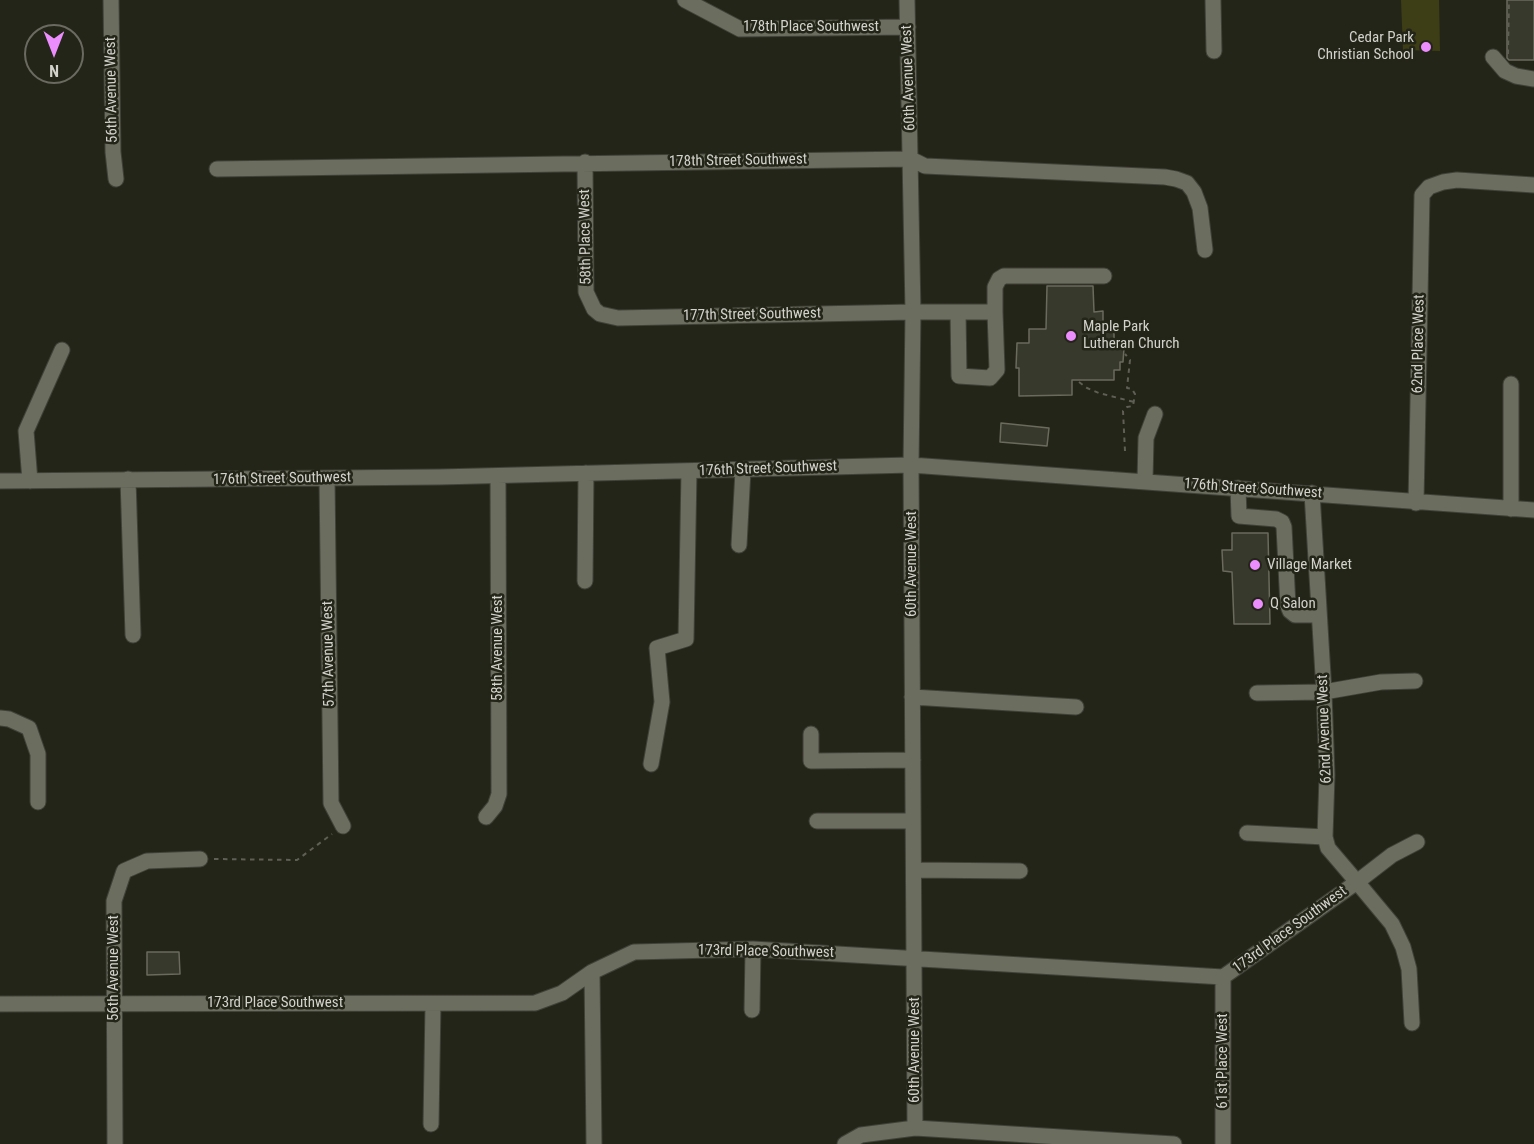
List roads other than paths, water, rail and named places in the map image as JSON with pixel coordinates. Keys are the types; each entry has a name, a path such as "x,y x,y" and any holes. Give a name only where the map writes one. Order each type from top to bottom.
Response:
{"street":[{"name":"56th Avenue West","path":"111,0 113,152 116,179"},
{"name":"178th Place Southwest","path":"685,0 740,28 908,27"},
{"name":"60th Avenue West","path":"907,0 913,312 911,465 915,1128"},
{"path":"1213,0 1214,51"},
{"path":"1501,59 1505,71 1516,76 1534,79"},
{"name":"178th Street Southwest","path":"217,169 911,159 925,166 1176,179 1186,183 1197,199 1205,250"},
{"name":"58th Place West","path":"585,162 586,292 594,309"},
{"name":"62nd Place West","path":"1416,503 1422,195 1429,187 1457,180 1534,185"},
{"path":"958,312 959,376 990,378 997,370 994,312 995,287 999,279 1004,276 1104,276"},
{"name":"177th Street Southwest","path":"594,309 600,314 618,318 994,312"},
{"path":"30,481 26,431 62,350"},
{"path":"1511,384 1511,509"},
{"path":"1145,481 1146,438 1155,414"},
{"name":"176th Street Southwest","path":"0,482 498,476 911,465 1534,510"},
{"path":"740,545 743,470"},
{"path":"651,764 662,702 657,648 686,639 689,471"},
{"path":"585,581 586,473"},
{"name":"58th Avenue West","path":"486,817 495,806 499,794 498,476"},
{"path":"128,479 133,635"},
{"name":"57th Avenue West","path":"327,479 331,803 343,826"},
{"path":"1238,488 1239,516 1276,519 1282,522 1290,611 1295,615 1319,615"},
{"name":"62nd Avenue West","path":"1312,493 1324,692 1327,775 1325,837 1328,848 1336,860 1357,882"},
{"path":"1257,693 1324,692 1381,682 1415,681"},
{"path":"912,697 1076,708"},
{"path":"0,718 9,718 29,728 38,753 38,802"},
{"path":"811,734 811,761 913,760"},
{"path":"817,821 914,820"},
{"path":"1247,833 1325,837"},
{"path":"1357,882 1392,855 1417,842"},
{"name":"56th Avenue West","path":"115,1144 114,901 124,871 147,861 200,859"},
{"path":"914,870 1020,871"},
{"name":"173rd Place Southwest","path":"0,1004 535,1003 562,993 592,972 634,952 753,949 1223,977 1357,882 1392,924 1404,947 1409,969 1412,1023"},
{"path":"752,1010 753,949"},
{"path":"592,972 594,1144"},
{"name":"61st Place West","path":"1223,977 1223,1144"},
{"path":"432,1124 433,1004"},
{"path":"845,1144 861,1135 915,1128 1174,1144"}],"place":[{"name":"Cedar Park Christian School","path":"1426,47"},
{"name":"Maple Park Lutheran Church","path":"1071,336"},
{"name":"Village Market","path":"1255,565"},
{"name":"Q Salon","path":"1258,604"}]}
